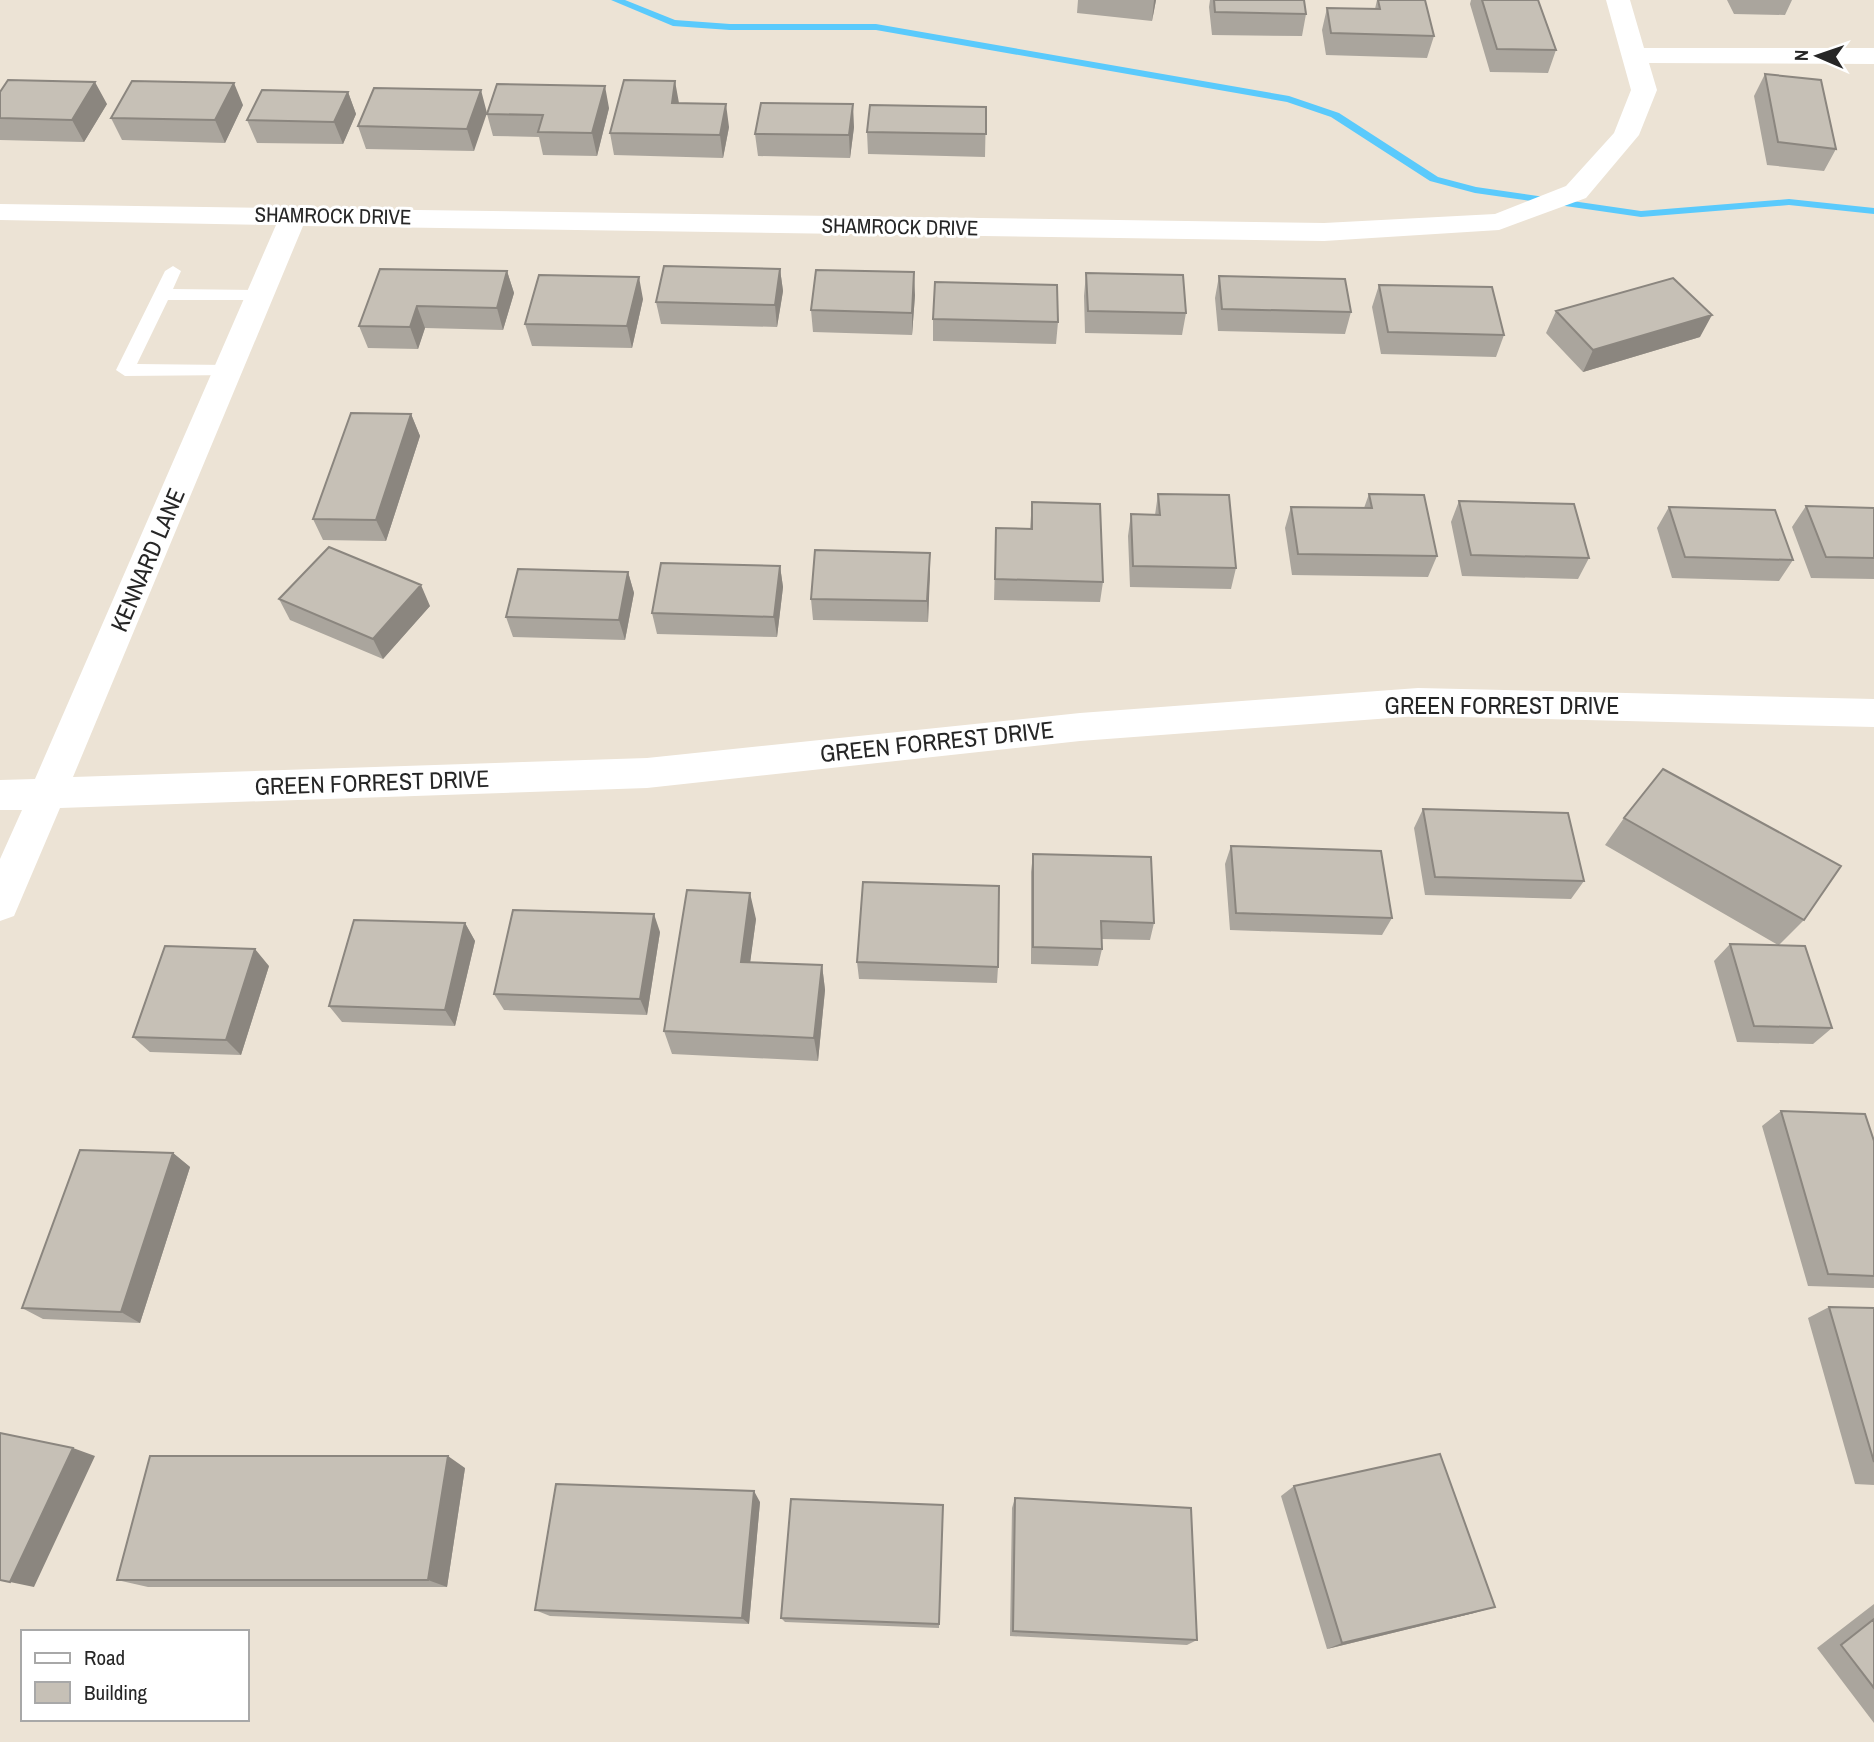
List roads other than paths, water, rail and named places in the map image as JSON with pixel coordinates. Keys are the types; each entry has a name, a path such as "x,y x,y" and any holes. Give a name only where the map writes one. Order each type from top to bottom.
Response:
{"street":[{"name":"SHAMROCK DRIVE","path":"0,212 1324,232 1499,222 1576,192 1626,135 1644,90 1618,0"},
{"path":"1636,55 1874,56"},
{"name":"KENNARD LANE","path":"0,904 294,215"},
{"name":"GREEN FORREST DRIVE","path":"0,795 647,774 1080,727 1418,702 1874,713"}],"lane":[{"path":"173,271 125,370 228,370"},
{"path":"163,294 260,295"}],"waterway":[{"path":"616,0 673,23 730,27 876,27 1289,99 1335,115 1434,179 1475,190 1641,214 1789,202 1874,211"}]}
